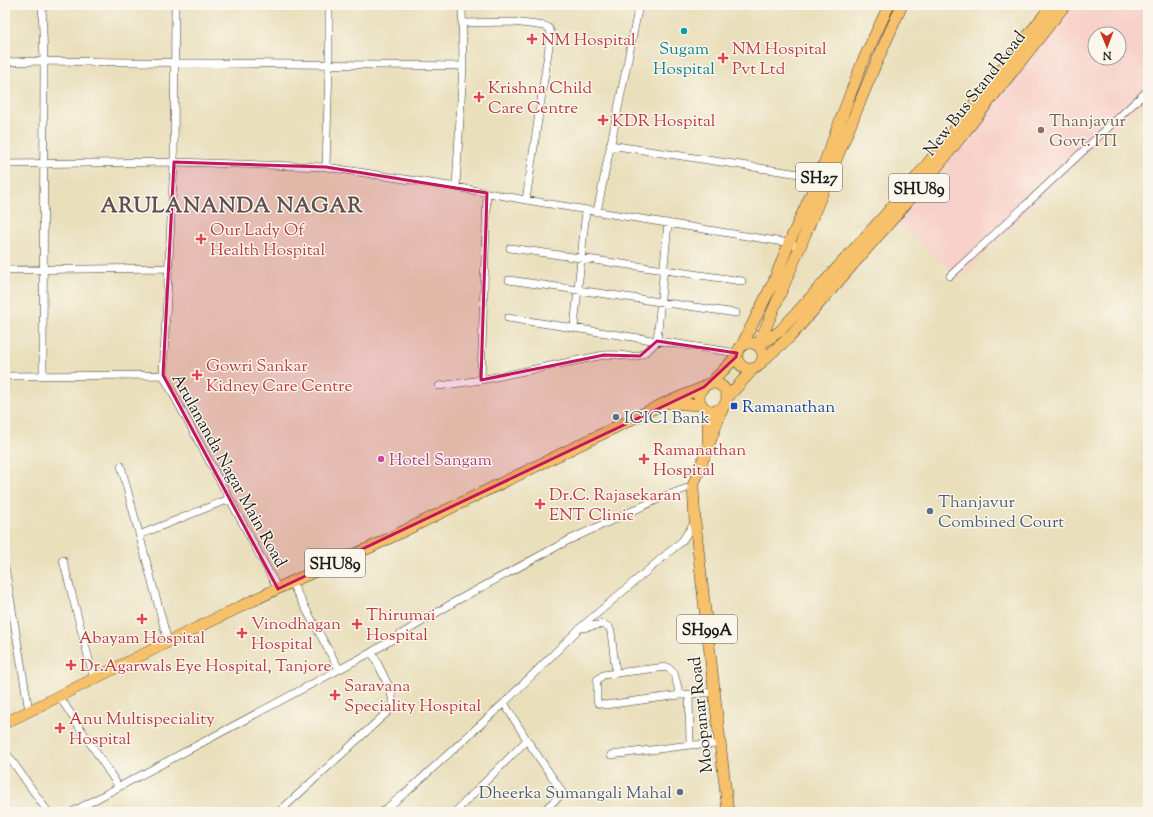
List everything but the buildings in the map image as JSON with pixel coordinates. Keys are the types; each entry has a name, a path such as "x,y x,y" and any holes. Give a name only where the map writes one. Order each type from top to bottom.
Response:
{"main road":[{"name":"SH27","path":"738,352 774,281 789,243 819,177 862,63 889,5"},
{"name":"SH27","path":"758,346 874,68 902,5"},
{"name":"New Bus Stand Road","path":"758,346 780,331 884,215 925,167 1052,5"},
{"name":"New Bus Stand Road","path":"762,361 790,337 930,176 1065,5"},
{"path":"862,63 874,68"},
{"path":"753,369 740,366 738,352 750,343 758,346 762,353 762,361"},
{"name":"SHU89","path":"5,722 291,582 371,547 665,403 708,385 738,352"},
{"name":"SHU89","path":"665,403 705,407 716,411 725,403 753,369 762,361"},
{"path":"705,407 699,397 702,390 708,385 719,384 723,387 727,394 725,403"},
{"name":"Moopanar Road","path":"725,403 693,486 695,522 728,812"},
{"name":"Moopanar Road","path":"705,407 708,449"}],"street":[{"path":"42,5 44,61 43,375"},
{"path":"163,375 174,162 175,5"},
{"path":"326,167 329,5"},
{"path":"456,187 463,66 462,5"},
{"path":"597,212 639,5"},
{"path":"462,23 513,22 545,26 549,28 551,33 526,200"},
{"path":"5,62 175,62 329,66 463,66"},
{"path":"950,276 1148,90"},
{"path":"610,145 819,177"},
{"path":"5,164 174,162 326,167 456,187 597,212 789,243 800,247"},
{"path":"481,380 487,193"},
{"path":"574,328 586,210"},
{"path":"438,386 481,380 604,354 615,353 627,356 640,356 648,352 657,341 668,223"},
{"path":"510,248 742,281"},
{"path":"5,270 169,268"},
{"path":"509,280 736,313"},
{"path":"508,318 738,352"},
{"name":"Arulananda Nagar Main Road","path":"5,376 163,375 278,589"},
{"path":"121,466 168,642"},
{"path":"72,812 370,653 456,601 569,540 665,496 693,486"},
{"path":"139,535 229,499"},
{"path":"382,812 409,790 504,703 580,628 682,540 695,522"},
{"path":"63,560 94,679"},
{"path":"5,567 29,711"},
{"path":"291,582 339,669"},
{"path":"580,628 603,624 608,627 611,632 616,673"},
{"path":"279,812 394,706 390,688 374,656 370,653"},
{"path":"680,696 674,673 667,667 603,675 597,680 596,700 598,703 605,705 714,692"},
{"path":"689,694 690,745"},
{"path":"59,696 119,787"},
{"path":"504,703 563,793 542,812"},
{"path":"455,812 527,740"},
{"path":"611,755 690,745 720,744"},
{"path":"5,751 48,812"}],"highlighted area":[{"path":"174,162 326,167 487,193 481,380 604,355 640,356 657,341 737,353 736,357 704,387 278,589 163,375"}],"shaded area":[{"name":"Thanjavur Govt. ITI","path":"1073,5 1148,5 1148,99 1079,161 960,279 894,219"}],"place":[{"name":"Sugam Hospital","path":"684,31"},
{"name":"NM Hospital","path":"532,39"},
{"name":"NM Hospital Pvt Ltd","path":"723,58"},
{"name":"Krishna Child Care Centre","path":"479,97"},
{"name":"KDR Hospital","path":"603,120"},
{"name":"Thanjavur Govt. ITI","path":"1041,130"},
{"name":"Our Lady Of Health Hospital","path":"201,239"},
{"name":"Gowri Sankar Kidney Care Centre","path":"197,375"},
{"name":"Ramanathan","path":"734,406"},
{"name":"ICICI Bank","path":"616,417"},
{"name":"Hotel Sangam","path":"381,459"},
{"name":"Ramanathan Hospital","path":"644,459"},
{"name":"Dr.C. Rajasekaran ENT Clinic","path":"540,504"},
{"name":"Thanjavur Combined Court","path":"930,511"},
{"name":"Abayam Hospital","path":"142,619"},
{"name":"Thirumai Hospital","path":"357,624"},
{"name":"Vinodhagan Hospital","path":"242,633"},
{"name":"Dr.Agarwals Eye Hospital, Tanjore","path":"71,665"},
{"name":"Saravana Speciality Hospital","path":"335,695"},
{"name":"Anu Multispeciality Hospital","path":"60,728"},
{"name":"Dheerka Sumangali Mahal","path":"680,792"}],"district":[{"name":"ARULANANDA NAGAR","path":"232,205"}]}
